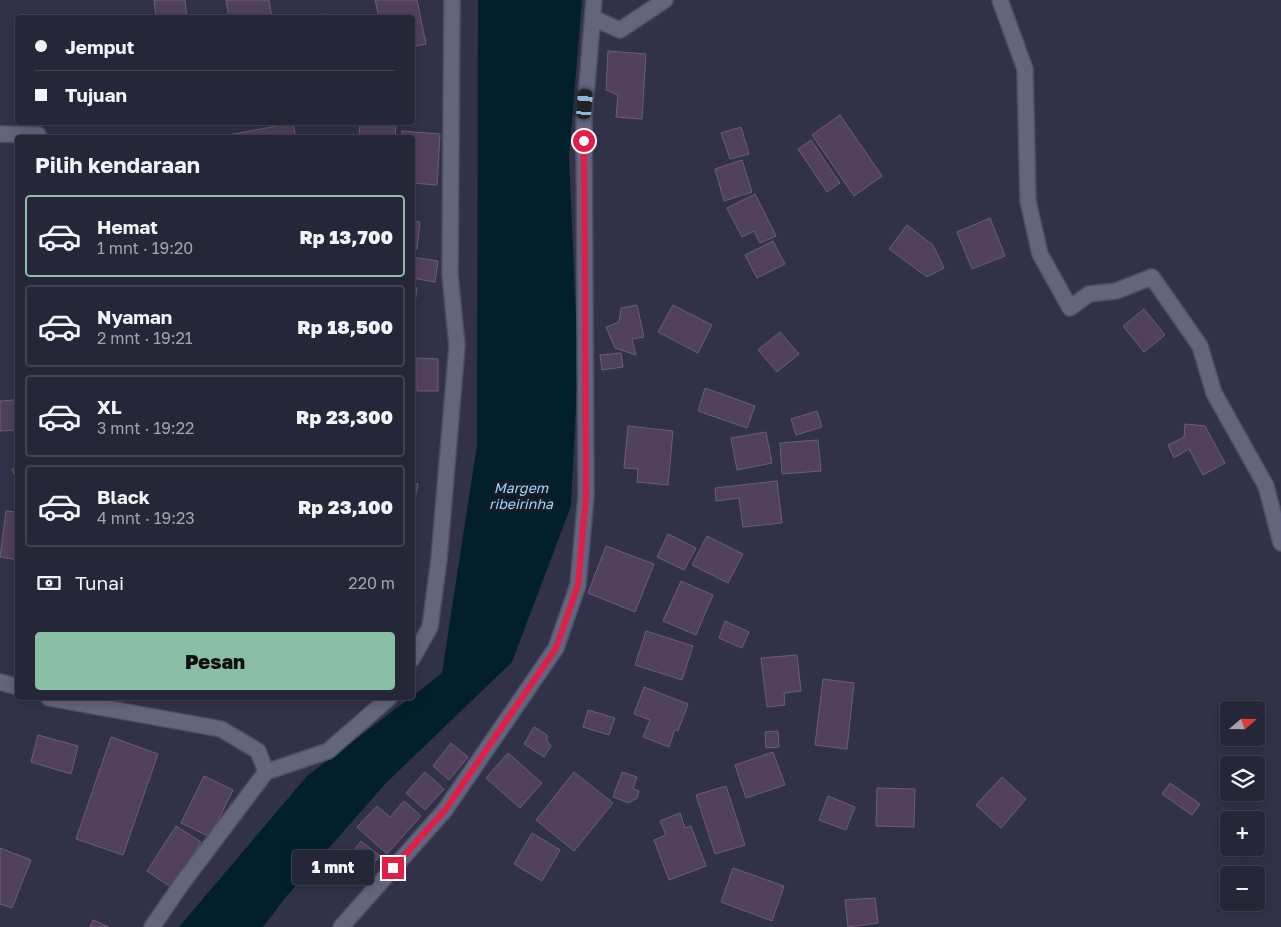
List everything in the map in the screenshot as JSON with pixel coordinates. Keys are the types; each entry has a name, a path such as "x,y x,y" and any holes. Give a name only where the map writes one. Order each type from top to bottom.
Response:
{"street":[{"path":"415,654 430,628 439,559 457,346 450,275 452,0"},
{"path":"341,927 445,810 556,648 578,585 586,496 584,121 594,0"},
{"path":"593,18 620,30 665,0"},
{"path":"1000,0 1025,69 1028,201 1040,254 1070,308 1089,294 1116,291 1152,276 1200,346 1214,393 1266,486 1281,543"},
{"path":"0,134 38,135"},
{"path":"0,682 15,687"},
{"path":"60,700 221,729 258,751 266,772"},
{"path":"152,927 183,882 266,772 328,751 387,700"}],"water":[{"name":"Margem ribeirinha","path":"478,0 582,0 569,157 578,365 571,506 512,662 386,783 285,898 263,927 179,927 307,776 407,700 415,700 415,694 442,673 477,445"}],"building":[{"path":"154,0 185,0 187,15 156,15"},
{"path":"226,0 269,0 272,15 228,15"},
{"path":"375,0 417,0 426,44 415,46 415,15 378,15"},
{"path":"608,51 646,54 642,119 616,117 618,95 606,90"},
{"path":"840,115 882,176 854,196 812,135"},
{"path":"282,125 293,125 295,135 228,135"},
{"path":"360,125 396,125 395,135 359,135"},
{"path":"741,127 749,154 730,159 721,133"},
{"path":"402,131 440,134 437,185 415,183 415,135 401,135"},
{"path":"811,140 840,183 827,192 798,149"},
{"path":"742,160 752,192 724,201 715,169"},
{"path":"755,194 776,236 760,243 754,231 742,237 727,208"},
{"path":"990,218 1005,256 972,269 957,232"},
{"path":"415,221 420,222 417,249 415,249"},
{"path":"907,225 933,245 944,268 927,277 889,249"},
{"path":"773,241 785,264 757,278 745,255"},
{"path":"415,257 438,261 435,282 415,279"},
{"path":"637,305 644,337 632,339 636,355 615,348 606,327 619,322 621,308"},
{"path":"673,305 712,325 698,353 658,332"},
{"path":"1144,309 1165,335 1144,352 1123,326"},
{"path":"780,332 799,354 777,372 758,350"},
{"path":"621,353 623,367 602,370 600,355"},
{"path":"417,358 438,359 438,391 417,391"},
{"path":"705,388 755,406 747,428 698,411"},
{"path":"14,400 15,430 0,431 0,401"},
{"path":"817,411 822,427 796,435 791,419"},
{"path":"1185,424 1205,426 1225,463 1203,475 1189,449 1174,458 1168,445 1184,437"},
{"path":"628,426 673,431 668,485 637,482 638,469 624,468"},
{"path":"766,432 772,463 737,470 731,438"},
{"path":"818,440 821,471 782,474 780,443"},
{"path":"777,481 782,523 743,527 739,498 716,501 715,488"},
{"path":"415,484 418,484 415,498"},
{"path":"6,511 15,512 15,560 0,557"},
{"path":"668,534 696,548 684,570 657,557"},
{"path":"707,536 743,554 728,583 692,565"},
{"path":"606,546 654,564 635,612 588,593"},
{"path":"681,581 713,595 696,635 663,621"},
{"path":"725,621 749,632 742,648 719,638"},
{"path":"646,631 693,646 682,680 635,665"},
{"path":"797,655 801,691 784,693 785,705 767,707 761,658"},
{"path":"823,679 854,683 847,749 815,745"},
{"path":"644,687 688,704 678,731 675,729 669,747 643,737 650,720 634,714"},
{"path":"588,710 615,718 609,735 583,727"},
{"path":"534,727 547,735 547,741 551,746 544,757 524,744"},
{"path":"778,731 779,747 766,748 765,732"},
{"path":"38,735 78,746 71,774 31,762"},
{"path":"111,737 158,754 123,855 76,839"},
{"path":"451,743 468,757 449,780 433,766"},
{"path":"773,752 785,785 746,798 735,765"},
{"path":"508,753 542,783 520,808 486,778"},
{"path":"425,772 444,789 425,810 406,793"},
{"path":"574,772 613,803 574,851 536,820"},
{"path":"622,772 637,777 633,789 639,791 637,798 629,803 613,797"},
{"path":"204,776 233,790 210,837 181,823"},
{"path":"1002,777 1026,799 1001,828 976,805"},
{"path":"1170,783 1200,804 1192,815 1162,794"},
{"path":"726,786 745,845 715,854 696,795"},
{"path":"877,788 915,789 914,827 876,826"},
{"path":"828,796 855,807 846,830 819,820"},
{"path":"404,801 421,816 387,854 357,827 377,806 390,817"},
{"path":"680,813 685,828 691,826 706,866 669,880 654,840 666,835 660,821"},
{"path":"176,826 201,842 172,888 147,871"},
{"path":"532,833 560,850 542,881 514,864"},
{"path":"361,841 380,856 367,871 349,857"},
{"path":"0,848 31,860 12,908 0,904"},
{"path":"733,868 784,886 772,921 721,902"},
{"path":"875,898 878,923 848,927 845,900"},
{"path":"93,920 109,927 90,927"}],"route":[{"path":"393,868 445,810 556,648 578,585 586,496 584,141"}]}
